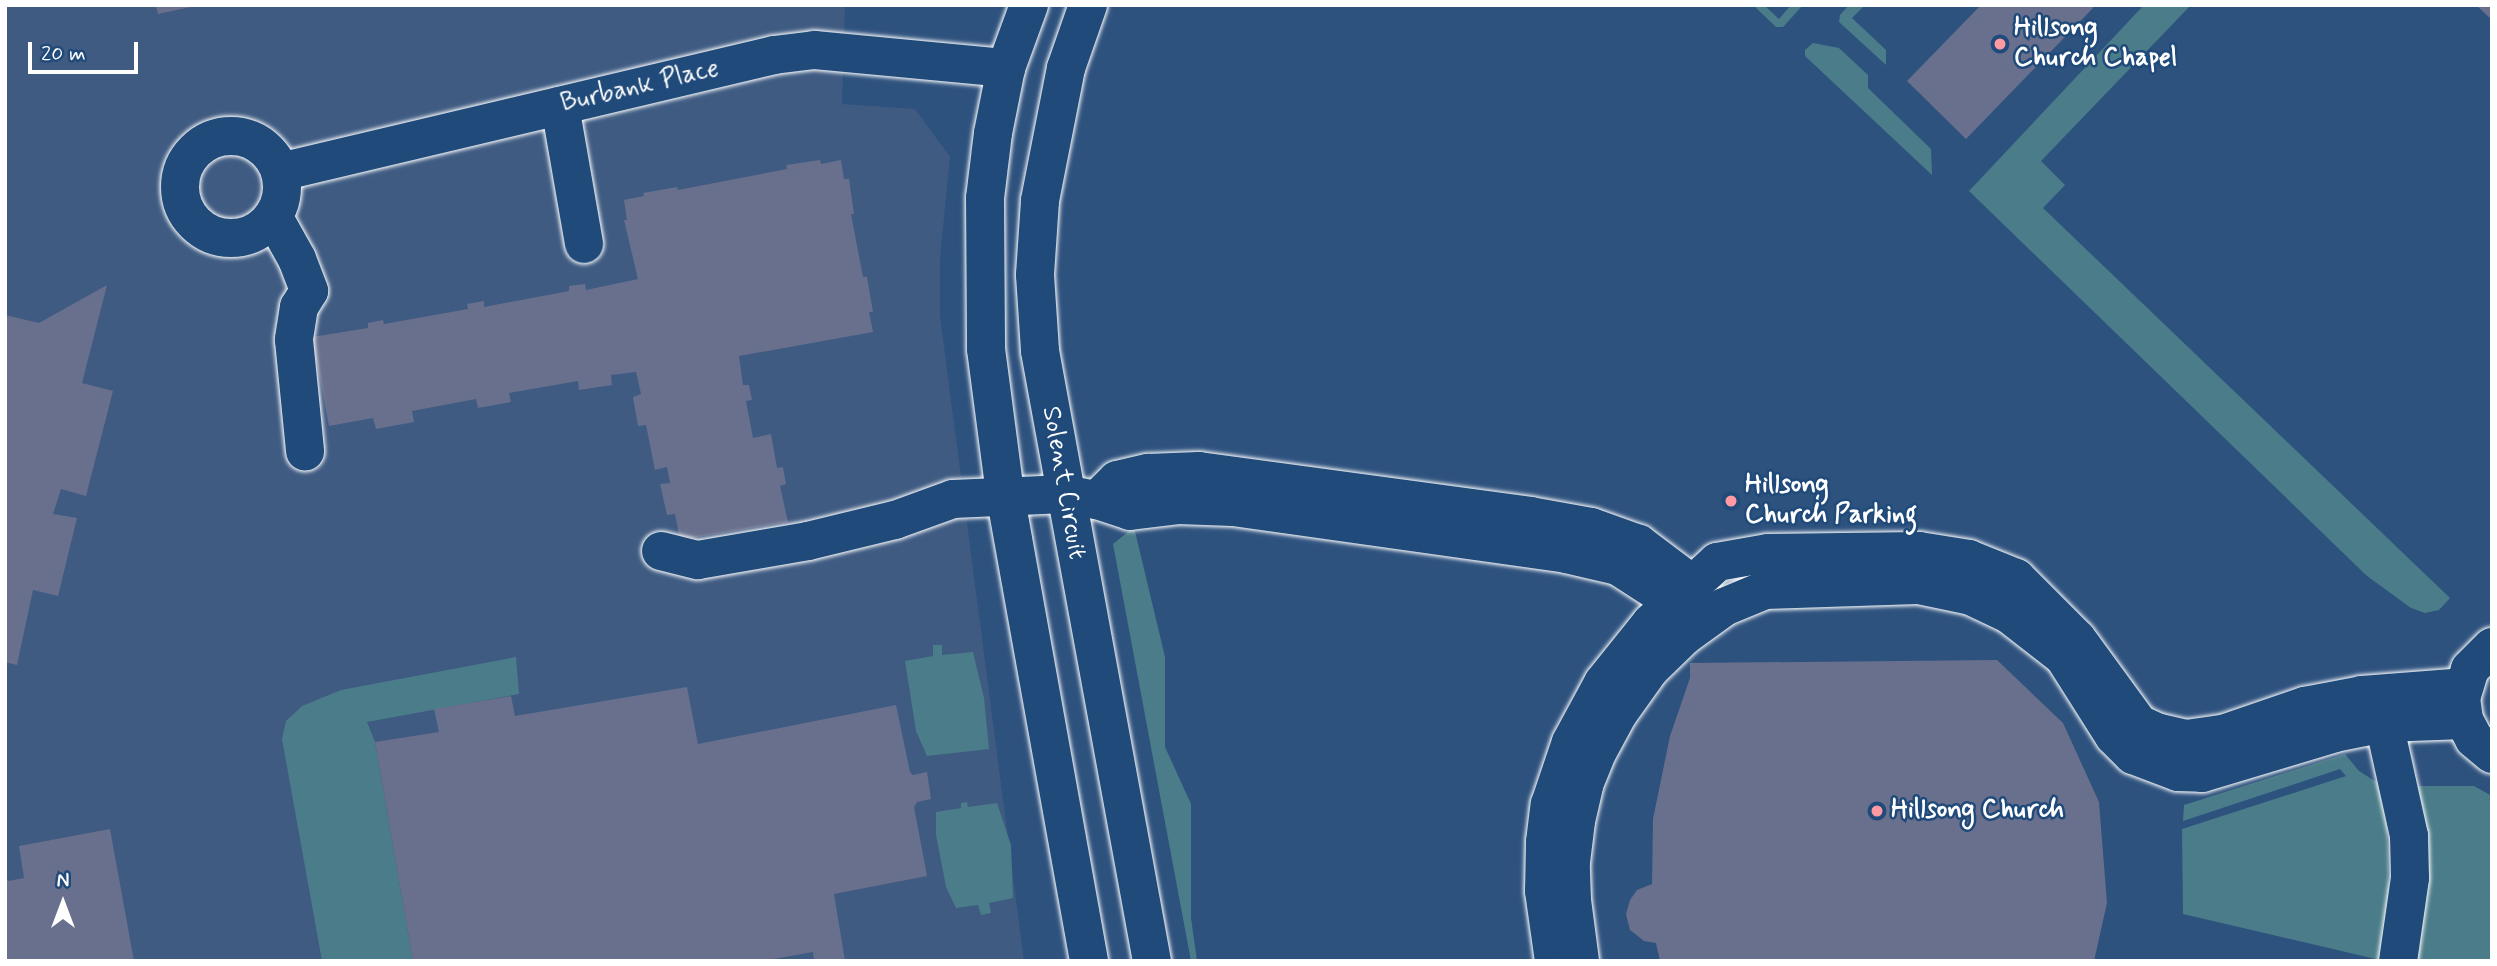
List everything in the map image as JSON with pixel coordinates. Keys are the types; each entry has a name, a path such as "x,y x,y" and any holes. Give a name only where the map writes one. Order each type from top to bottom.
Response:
{"street":[{"path":"1029,5 1006,68 993,133 985,198 983,277 986,349 1005,494 1089,961"},
{"name":"Solent Circuit","path":"1088,5 1066,68 1049,141 1040,201 1035,275 1040,351 1081,497 1152,961"},
{"name":"Burbank Place","path":"280,172 774,55 815,50 1006,68"},
{"path":"560,106 584,244"},
{"path":"234,136 254,141 270,154 280,172 282,195 274,216 257,231 235,239 213,235 193,222 181,201 180,177 196,150 214,139 234,136"},
{"path":"274,216 297,259 309,291 299,307 295,340 305,451"},
{"path":"661,551 698,560 808,541 895,520 953,499 1005,494 1081,497 1130,511 1178,505 1233,507 1566,554 1618,566 1658,592 1693,583 1768,553 1815,570"},
{"path":"1580,961 1572,900 1576,821 1589,774 1618,714 1650,669 1684,636 1724,607 1815,570 1919,568 1969,559 2071,648 2139,724 2156,733 2186,739 2222,734 2305,706 2362,695 2463,703"},
{"path":"1693,583 1724,607"},
{"path":"1554,961 1544,891 1550,804 1572,742 1603,684 1693,583"},
{"path":"2492,647 2470,669 2463,703 2474,739 2492,754"},
{"path":"2071,648 2113,736 2133,755 2178,772 2202,773 2335,733 2463,703"},
{"path":"2384,723 2409,836 2410,878 2398,961"}],"shaded area":[{"path":"5,5 845,5 842,104 915,109 950,157 940,258 940,316 1024,961 5,961"}],"green space":[{"path":"1753,5 1764,5 1779,19 1791,5 1803,5 1783,27 1776,27"},
{"path":"1849,5 1865,5 1852,18 1886,50 1886,65 1839,22 1840,15"},
{"path":"2144,5 2191,5 2041,161 2065,185 2043,208 2450,598 2439,610 2425,613 2411,608 2367,576 1969,191"},
{"path":"1813,43 1839,48 1868,75 1868,88 1931,149 1932,175 1805,56 1805,50"},
{"path":"1134,527 1165,657 1165,747 1191,804 1191,918 1197,961 1191,961 1113,544"},
{"path":"933,645 942,645 942,655 973,652 984,698 989,749 927,756 916,731 905,661 933,656"},
{"path":"516,657 519,694 367,722 375,742 413,961 322,961 282,739 286,721 302,706 341,690"},
{"path":"2345,754 2359,771 2378,783 2383,802 2387,829 2389,902 2380,960 2183,914 2182,829 2346,776 2340,769 2183,821 2184,805"},
{"path":"2416,786 2474,786 2492,796 2492,961 2415,961"},
{"path":"967,802 968,807 997,803 1011,845 1013,898 989,903 991,913 981,915 978,905 956,908 946,887 936,835 936,812 961,808 961,803"}],"building":[{"path":"156,5 195,5 195,6 158,14"},
{"name":"Hillsong Church Chapel","path":"1981,5 2091,5 2093,8 1966,139 1907,81"},
{"path":"2476,5 2492,5 2492,20"},
{"path":"820,160 821,164 841,160 844,179 849,179 854,214 851,214 863,277 867,277 873,312 869,312 873,332 739,356 743,385 749,385 752,400 746,401 753,438 771,434 777,468 783,467 786,484 780,486 788,522 680,540 675,514 667,515 660,484 670,483 667,467 655,470 646,425 638,426 633,397 641,394 636,372 611,375 612,385 579,390 578,381 509,393 511,402 478,408 476,399 412,411 414,422 376,429 373,418 329,426 312,337 368,328 368,323 383,320 384,324 468,309 467,304 484,301 484,307 569,291 569,286 585,284 586,290 638,279 624,220 627,220 624,200 644,196 643,193 677,187 678,190 787,169 786,165"},
{"path":"107,285 82,383 113,391 86,496 61,489 53,514 77,518 58,596 33,590 17,665 5,662 5,315 39,323"},
{"name":"Hillsong Church","path":"1997,660 2063,723 2099,802 2107,903 2094,961 1660,961 1656,943 1644,941 1630,930 1626,914 1630,900 1637,890 1652,884 1653,819 1670,736 1690,678 1690,663"},
{"path":"687,687 698,744 896,705 910,772 913,775 927,772 931,799 917,802 914,807 927,876 834,894 845,961 814,961 813,952 762,961 413,961 375,742 439,732 434,709 511,696 515,716"},
{"path":"110,829 134,961 5,961 5,874 8,881 24,878 19,846"}],"place":[{"name":"Hillsong Church Chapel","path":"2000,44"},
{"name":"Hillsong Church Parking","path":"1731,501"},
{"name":"Hillsong Church","path":"1877,811"}]}
